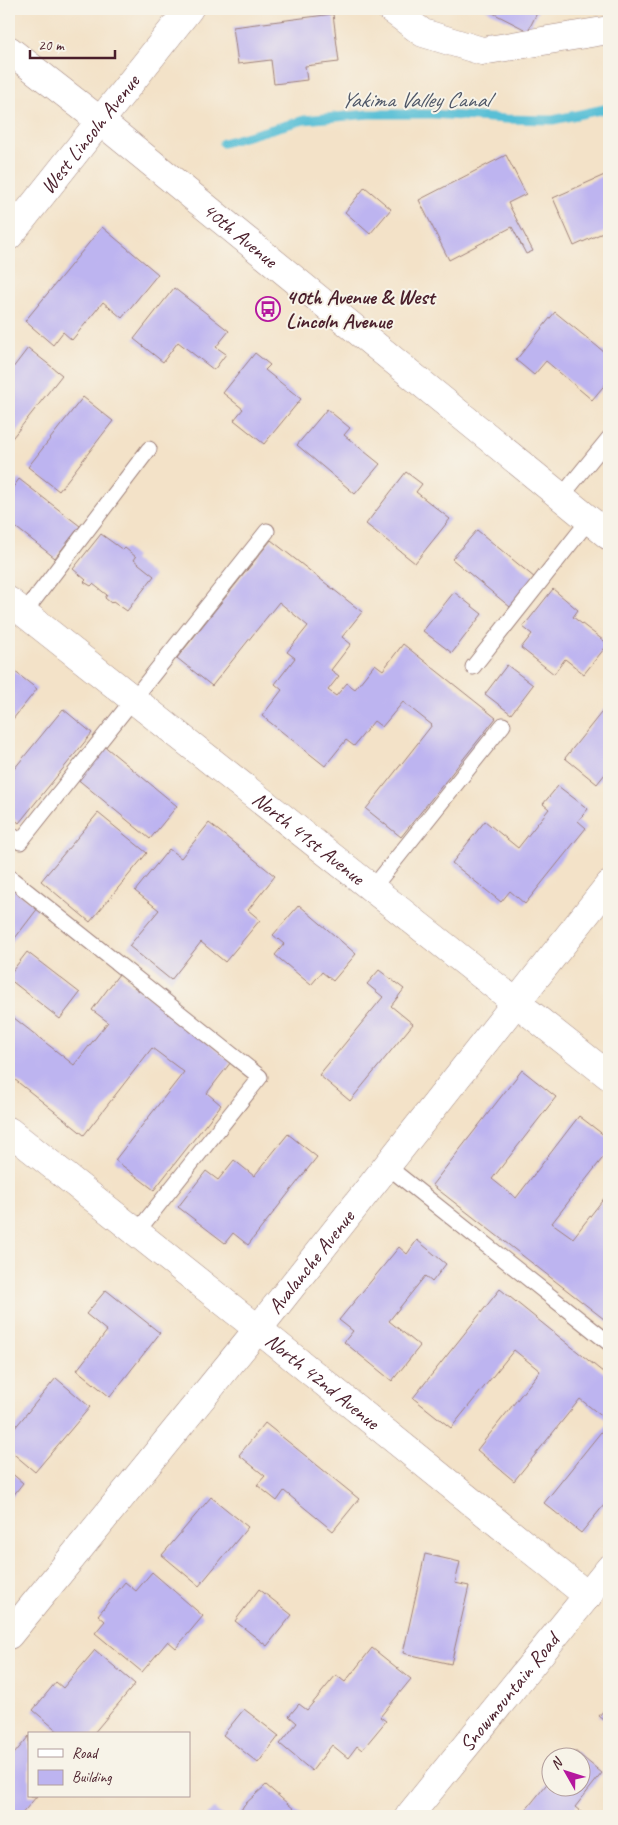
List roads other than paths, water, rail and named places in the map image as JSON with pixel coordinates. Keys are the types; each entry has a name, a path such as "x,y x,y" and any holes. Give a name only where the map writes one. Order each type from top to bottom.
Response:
{"street":[{"name":"West Lincoln Avenue","path":"9,236 189,9"},
{"path":"391,9 423,33 482,51 609,30"},
{"name":"40th Avenue","path":"9,50 100,120 561,497 603,528"},
{"name":"North 41st Avenue","path":"16,606 609,1076"},
{"name":"Avalanche Avenue","path":"9,1635 258,1329 609,885"},
{"name":"North 42nd Avenue","path":"9,1131 258,1329 588,1596"},
{"name":"Snowmountain Road","path":"409,1816 609,1569"}],"lane":[{"path":"561,497 609,438"},
{"path":"16,606 149,449"},
{"path":"473,667 603,528"},
{"path":"9,833 20,842 267,531"},
{"path":"372,889 503,725"},
{"path":"9,877 260,1077 136,1232"},
{"path":"387,1166 609,1344"}],"waterway":[{"name":"Yakima Valley Canal","path":"223,143 304,120 369,114 432,114 553,120 609,108"}],"place":[{"name":"40th Avenue & West Lincoln Avenue","path":"268,309"}]}
